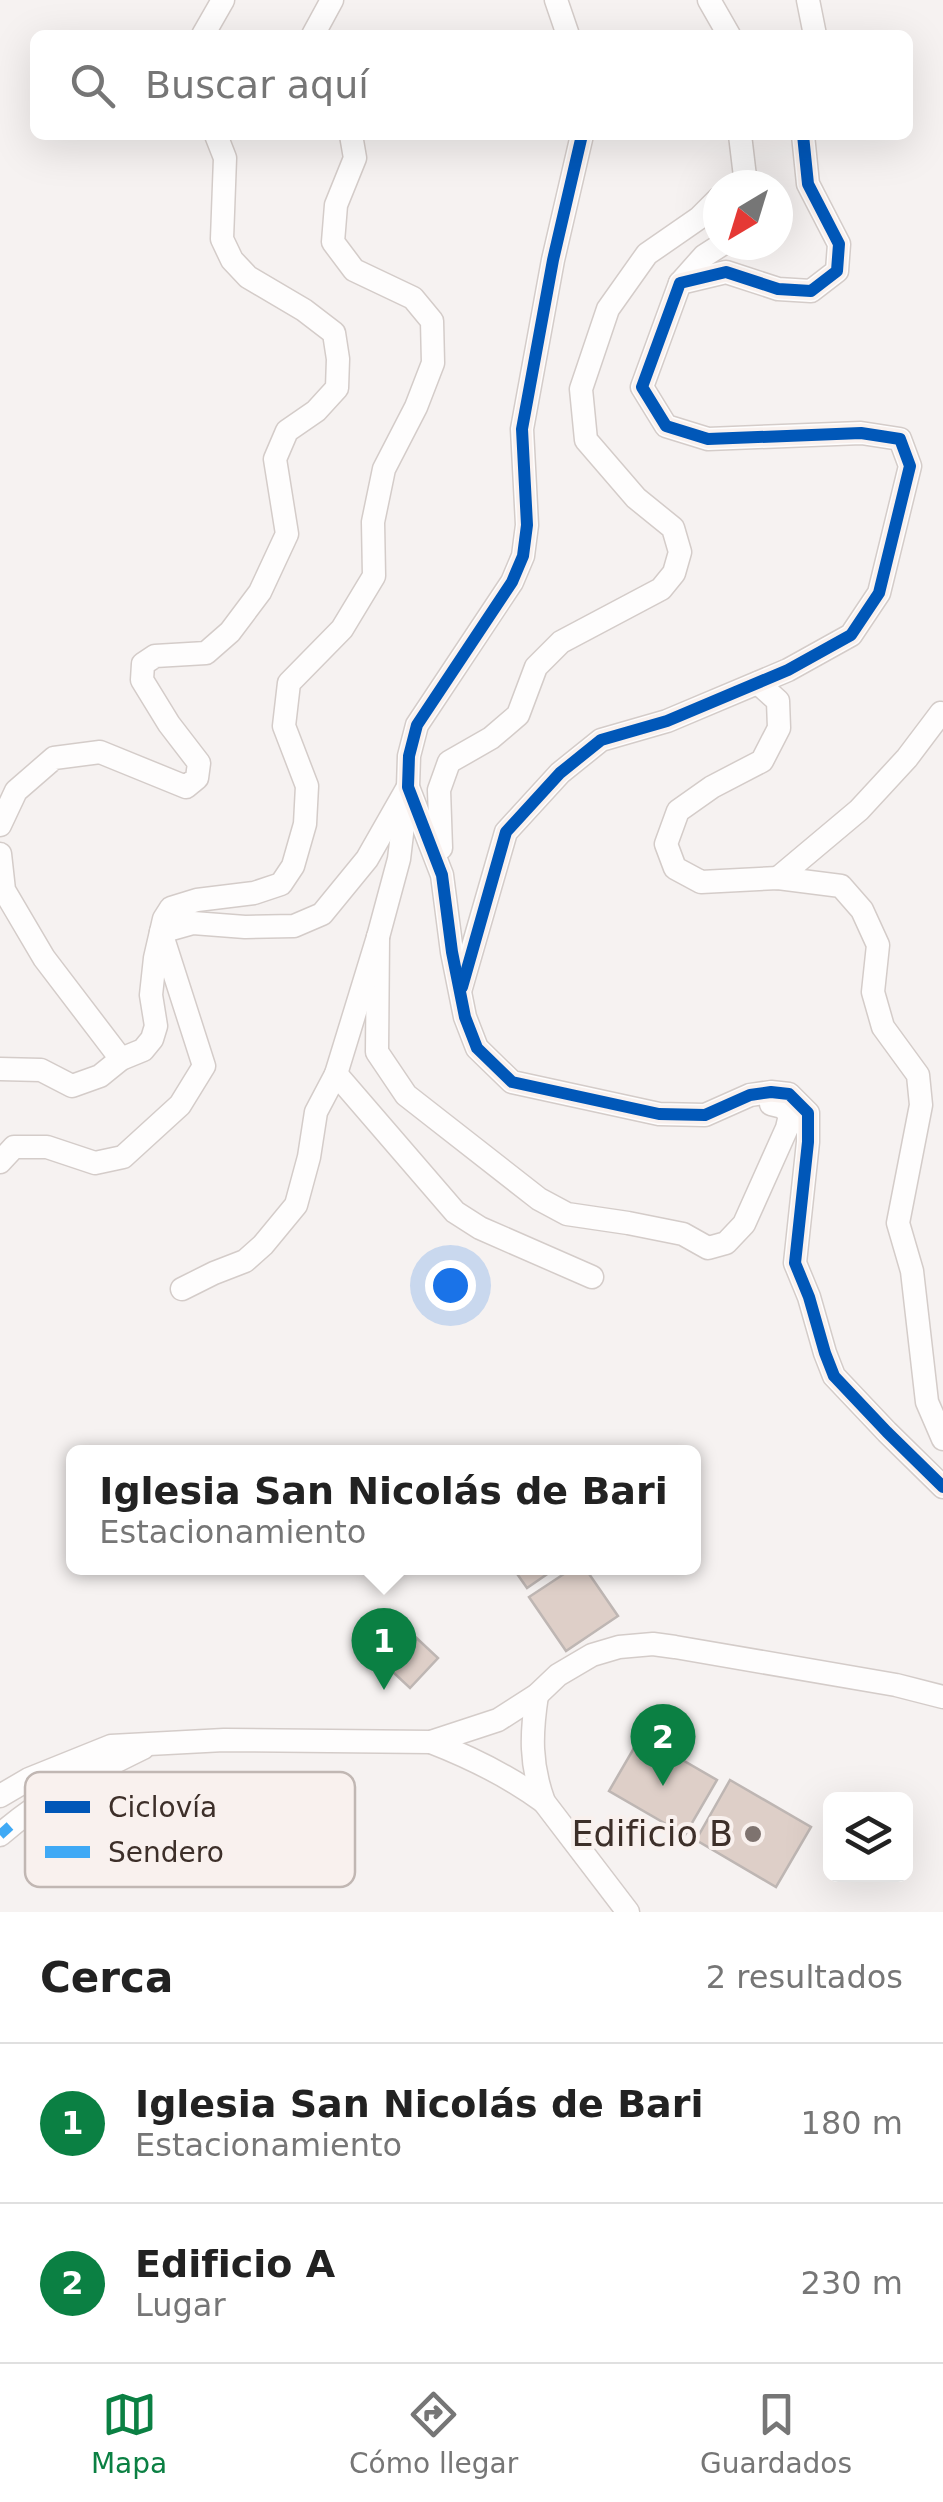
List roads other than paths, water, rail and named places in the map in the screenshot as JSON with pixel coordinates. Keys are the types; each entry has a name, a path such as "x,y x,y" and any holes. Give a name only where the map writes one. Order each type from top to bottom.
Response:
{"street":[{"path":"206,30 223,0"},
{"path":"315,30 332,0"},
{"path":"556,0 566,30"},
{"path":"709,0 726,30"},
{"path":"808,0 814,30"},
{"path":"0,825 16,791 54,758 100,752 186,787 198,778 199,762 142,680 143,664 155,656 206,654 230,632 260,592 287,534 275,460 287,431 316,411 336,388 338,359 334,334 304,310 248,277 232,260 222,240 225,158 218,140"},
{"path":"0,1069 40,1070 72,1086 100,1076 121,1059 143,1050 156,1026 151,994 155,958 164,919 172,908 197,900 254,894 281,884 293,866 305,824 306,786 284,726 288,683 342,628 374,576 373,522 384,469 416,407 433,363 432,321 413,298 354,270 333,242 336,204 355,158 352,140"},
{"path":"182,1289 245,1261 296,1205 316,1112 336,1074 399,858 416,724 512,582 523,556 526,524 522,428 553,260 581,140"},
{"path":"680,283 726,272 778,289 811,291 837,272 839,244 808,184 804,140"},
{"path":"703,214 647,254 608,310 581,389 586,440 636,498 673,528 680,552 674,573 661,589 561,642 536,667 518,715 491,738 448,762 438,790 442,875 460,993 478,1048 512,1082 658,1114 706,1115 750,1096 789,1094 808,1114 795,1263 834,1376 943,1487"},
{"path":"460,993 506,832 560,774 600,740 667,721 788,670 851,634 879,594 910,466 900,439 861,433 708,439 666,426 642,388 680,283 703,257"},
{"path":"758,683 778,701 779,728 762,761 678,811 666,844 675,868 701,882 778,878 841,886 862,910 878,944 874,992 883,1027 918,1075 921,1105 898,1222 912,1271 927,1402 943,1440"},
{"path":"778,878 859,810 941,713"},
{"path":"161,932 193,923 294,926 322,914 367,860 408,787"},
{"path":"408,787 442,875"},
{"path":"0,854 4,890 44,958 121,1059"},
{"path":"0,1162 14,1148 47,1147 96,1163 123,1157 180,1105 204,1066 161,932"},
{"path":"378,936 377,1052 394,1079 406,1095 539,1199 567,1214 684,1234 708,1248 726,1243 744,1224 787,1128 790,1114 771,1104"},
{"path":"336,1074 454,1212 480,1228 592,1278"},
{"path":"46,1772 112,1746 224,1740 432,1742 498,1720 592,1655 619,1647 653,1644 896,1685 943,1697"},
{"path":"537,1695 532,1736 537,1782 544,1802"},
{"path":"432,1742 518,1783 544,1802 628,1912"},
{"path":"97,1772 150,1745"},
{"path":"0,1796 25,1781"},
{"path":"0,1835 25,1814"}],"place":[{"name":"Iglesia San Nicolás de Bari","path":"384,1690"},
{"name":"Edificio A","path":"663,1786"},
{"name":"Edificio B","path":"753,1834"}]}
